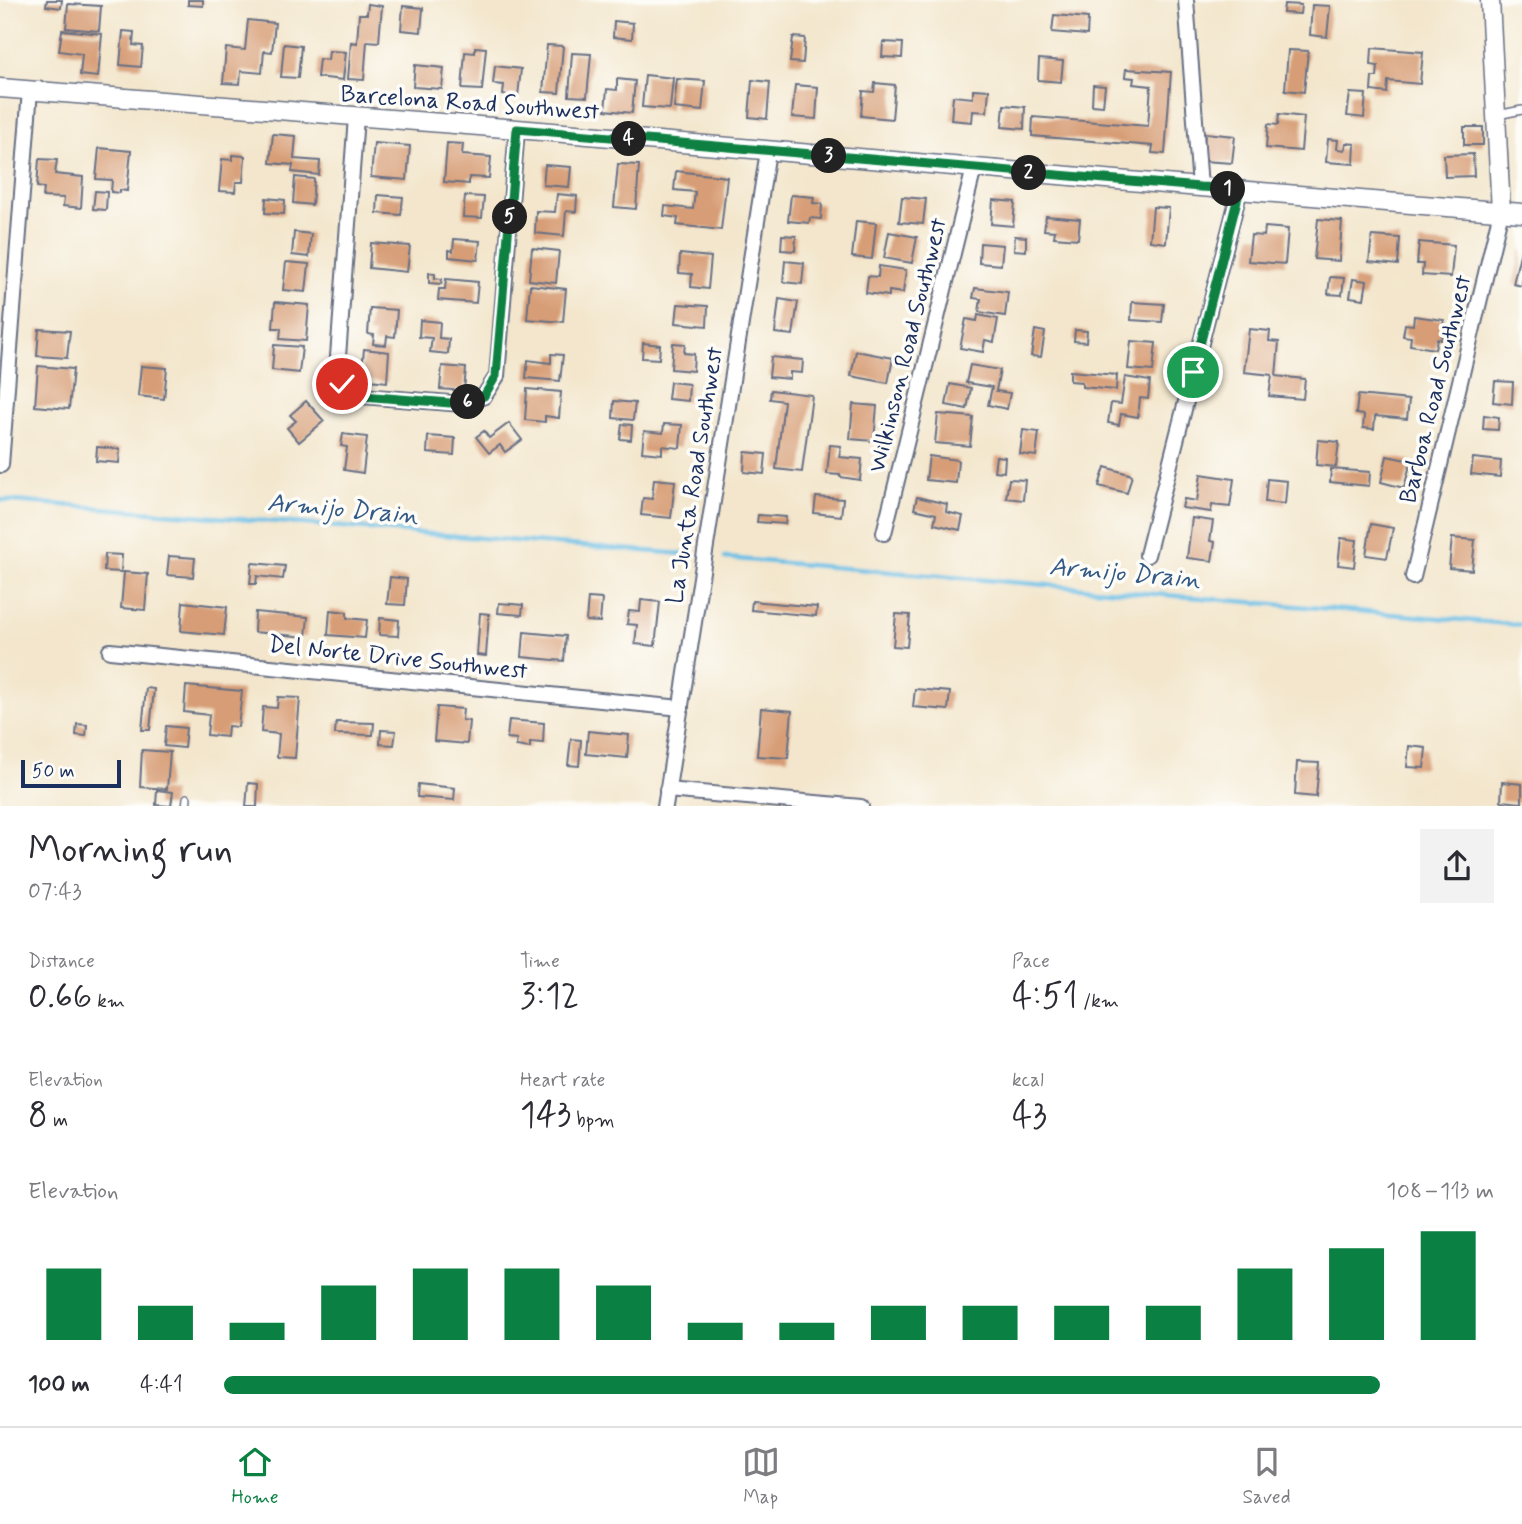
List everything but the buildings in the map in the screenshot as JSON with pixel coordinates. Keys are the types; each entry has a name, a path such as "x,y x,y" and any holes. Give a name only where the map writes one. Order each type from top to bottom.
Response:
{"street":[{"path":"1186,0 1200,187"},
{"path":"1489,0 1502,211"},
{"name":"Barcelona Road Southwest","path":"0,88 1522,213"},
{"path":"1,465 30,90"},
{"path":"356,117 337,370 342,384 362,396 463,404 484,396 496,376 517,129"},
{"name":"La Junta Road Southwest","path":"665,806 768,151"},
{"name":"Wilkinson Road Southwest","path":"884,533 974,168"},
{"path":"1146,555 1240,189"},
{"name":"Barboa Road Southwest","path":"1413,577 1502,211"},
{"name":"Del Norte Drive Southwest","path":"110,651 681,708"},
{"path":"667,790 850,806"}],"lane":[{"path":"1496,115 1522,110"},
{"path":"186,806 187,797"}],"waterway":[{"name":"Armijo Drain","path":"0,500 683,554"},
{"name":"Armijo Drain","path":"725,558 1522,625"}],"route":[{"path":"342,384 362,396 463,404 484,396 496,376 517,129 1240,189 1193,372"}]}
